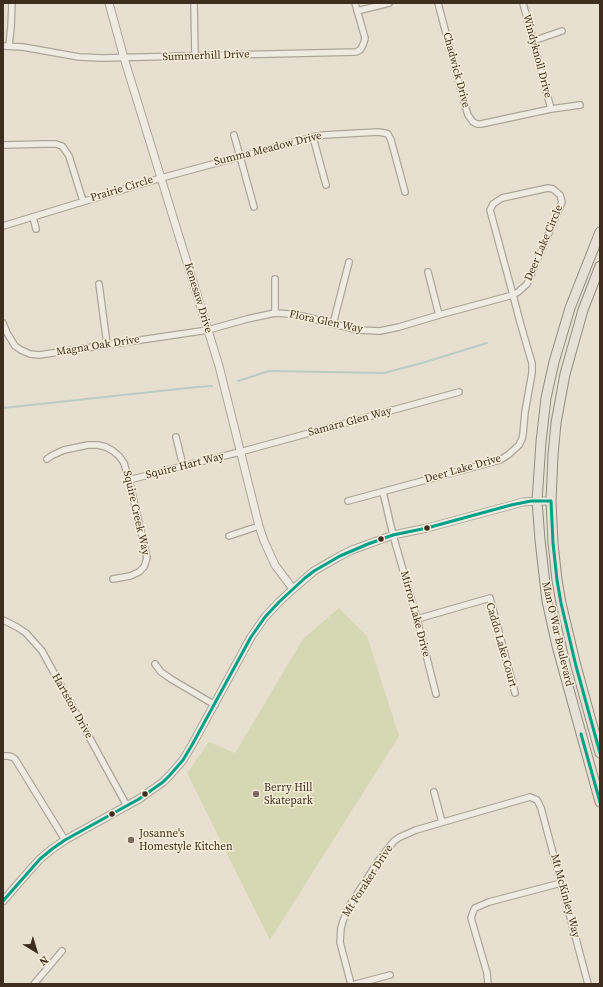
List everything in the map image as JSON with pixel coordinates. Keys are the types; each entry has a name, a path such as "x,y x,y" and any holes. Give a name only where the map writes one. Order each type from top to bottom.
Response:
{"main road":[{"name":"Man O War Boulevard","path":"600,232 572,303 560,338 554,362 546,398 541,442 538,500 540,540 547,601 559,652 600,802"},
{"name":"Man O War Boulevard","path":"600,266 583,310 565,374 556,424 551,501 553,543 561,603 576,666 598,738 600,753"}],"street":[{"path":"6,46 11,27 12,3"},
{"name":"Kenesaw Drive","path":"109,3 124,58 219,366 259,526 272,559 292,589"},
{"path":"194,3 195,56"},
{"name":"Summerhill Drive","path":"6,46 23,47 90,58 356,52 362,47 365,38 355,3"},
{"path":"357,11 389,3"},
{"name":"Chadwick Drive","path":"438,3 466,110 473,122 482,124 580,105"},
{"name":"Windyknoll Drive","path":"523,3 550,110"},
{"path":"533,41 562,31"},
{"name":"Summa Meadow Drive","path":"161,178 313,137 336,134 378,132 388,134 391,140 405,192"},
{"path":"234,135 254,207"},
{"path":"313,137 326,185"},
{"name":"Prairie Circle","path":"3,145 56,144 62,146 69,156 83,201"},
{"name":"Prairie Circle","path":"3,226 161,178"},
{"name":"Deer Lake Circle","path":"548,188 553,189 560,195 562,202 527,284 513,295 490,210 492,204 502,198 548,188"},
{"path":"33,217 36,229"},
{"path":"333,324 349,262"},
{"path":"428,272 439,315"},
{"path":"275,279 275,313"},
{"path":"99,284 107,344"},
{"name":"Flora Glen Way","path":"208,330 275,313 290,314 358,330 380,331 513,295"},
{"name":"Deer Lake Drive","path":"348,501 500,460 519,445 523,434 525,412 532,373 532,363 513,295"},
{"name":"Magna Oak Drive","path":"3,323 6,332 15,346 30,354 52,353 208,330"},
{"name":"Samara Glen Way","path":"240,452 459,392"},
{"path":"176,437 183,466"},
{"name":"Squire Creek Way","path":"47,459 64,450 88,445 98,445 113,451 124,463 147,558 144,567 139,572 130,576 113,579"},
{"name":"Squire Hart Way","path":"129,480 240,452"},
{"name":"Mirror Lake Drive","path":"383,492 436,694"},
{"path":"3,901 40,859 65,840 146,795 162,782 183,760 215,705 251,637 265,617 279,602 314,571 340,556 394,535 427,528 523,502 538,500 551,501"},
{"path":"229,536 259,526"},
{"name":"Caddo Lake Court","path":"417,619 490,598 515,693"},
{"name":"Hartston Drive","path":"3,620 13,624 26,633 42,651 127,806"},
{"path":"155,664 161,672 171,679 215,705"},
{"path":"584,743 598,738"},
{"path":"3,756 12,757 15,759 65,840"},
{"path":"434,792 442,822"},
{"name":"Mt Foraker Drive","path":"351,984 340,942 343,921 350,905 379,860 394,842 400,837 416,830 530,797 537,800 542,808"},
{"name":"Mt McKinley Way","path":"542,808 588,984"},
{"path":"488,984 471,918 472,912 475,908 489,902 561,883"},
{"path":"34,984 62,951"},
{"path":"356,984 390,975"}],"green space":[{"path":"339,608 367,636 399,736 270,940 187,773 209,742 235,753 303,639"}],"waterway":[{"path":"238,381 269,371 384,373 487,343"},
{"path":"3,408 212,386"}],"transit line":[{"path":"3,901 40,859 52,849 65,840 139,799 163,782 170,775 183,760 192,745 251,637 265,617 305,578 340,556 393,535 427,528 511,505 531,501 551,501 553,543 561,603 576,666 600,753"},
{"path":"581,734 600,802"}],"place":[{"name":"Berry Hill Skatepark","path":"256,794"},
{"name":"Josanne's Homestyle Kitchen","path":"131,840"}]}
